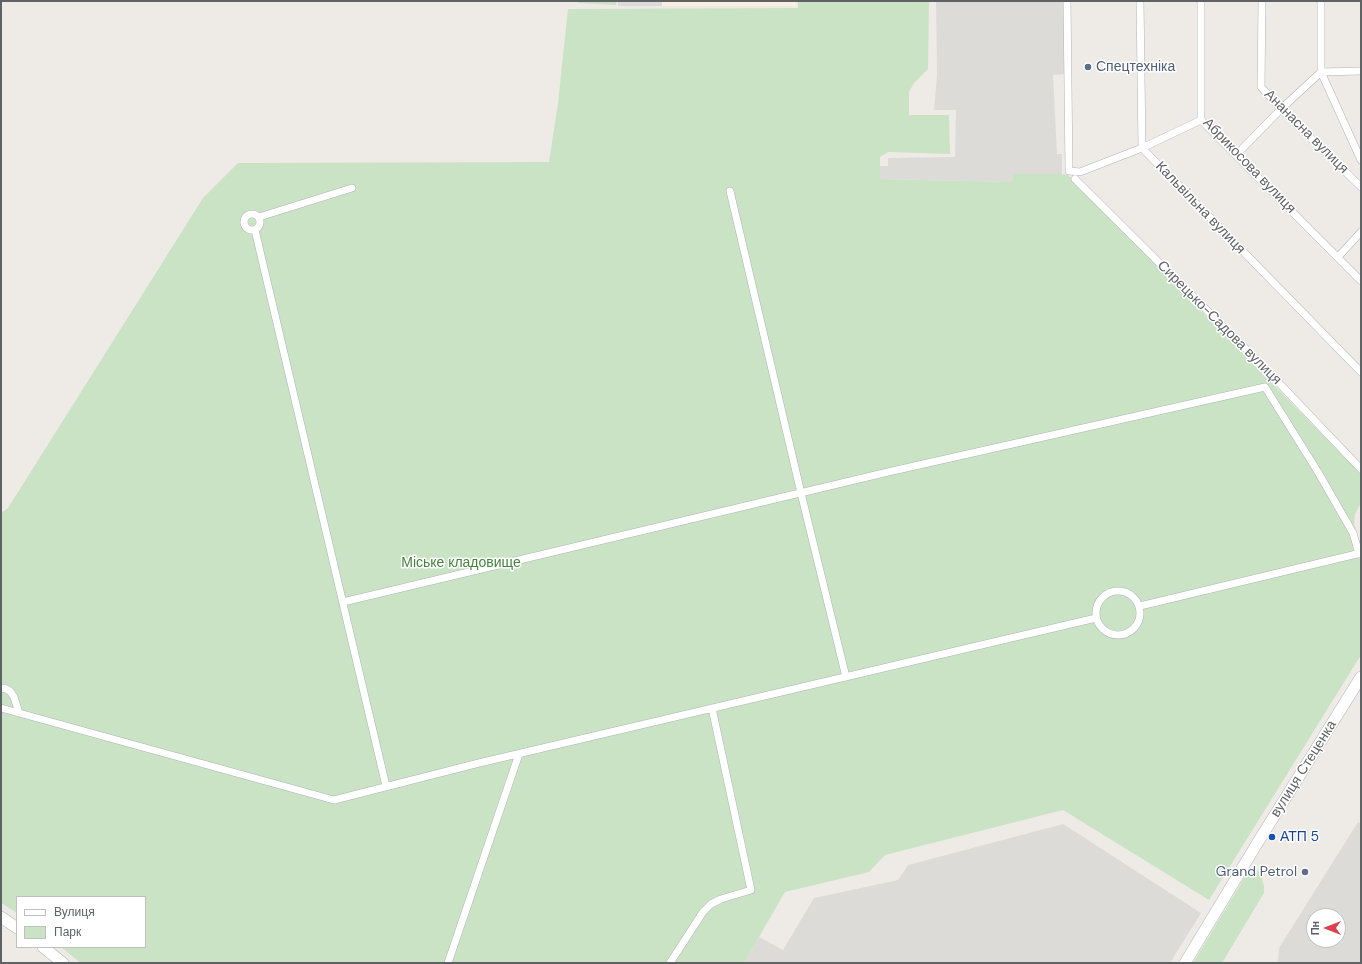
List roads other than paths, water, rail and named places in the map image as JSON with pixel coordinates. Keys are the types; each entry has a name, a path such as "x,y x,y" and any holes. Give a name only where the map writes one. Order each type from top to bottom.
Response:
{"main road":[{"name":"вулиця Стеценка","path":"1185,963 1258,842 1361,677"},
{"path":"1,916 16,927"},
{"path":"44,948 64,963"}],"street":[{"path":"1067,1 1069,171 1080,172 1142,148 1201,120"},
{"path":"1140,1 1142,148"},
{"name":"Абрикосова вулиця","path":"1201,1 1201,120 1361,281"},
{"name":"Ананасна вулиця","path":"1262,1 1261,87 1281,109 1361,187"},
{"path":"1321,1 1321,72 1361,160"},
{"path":"1236,155 1281,109 1321,72 1361,71"},
{"name":"Кальвільна вулиця","path":"1142,148 1361,372"},
{"name":"Сирецько-Садова вулиця","path":"1075,179 1258,361 1361,469"},
{"path":"255,230 247,228 244,223 245,218 252,214 259,217 352,188"},
{"path":"730,191 846,677"},
{"path":"255,230 260,224 259,217"},
{"path":"255,230 386,786"},
{"path":"1338,257 1361,232"},
{"path":"343,602 888,472 1265,388 1318,472 1353,533 1360,554 1140,606"},
{"path":"1120,590 1132,596 1140,606 1137,626 1126,634 1118,635 1104,631 1096,618 1097,604 1102,597 1114,591 1120,590"},
{"path":"1,708 334,800 518,754 1096,618"},
{"path":"1,689 4,688 10,691 14,697 19,713"},
{"path":"670,963 703,912 711,904 721,899 751,890 712,708"},
{"path":"448,963 518,754"}],"place":[{"name":"Спецтехніка","path":"1088,67"},
{"name":"АТП 5","path":"1272,837"},
{"name":"Grand Petrol","path":"1305,872"}],"park label":[{"name":"Міське кладовище","path":"461,563"}]}
